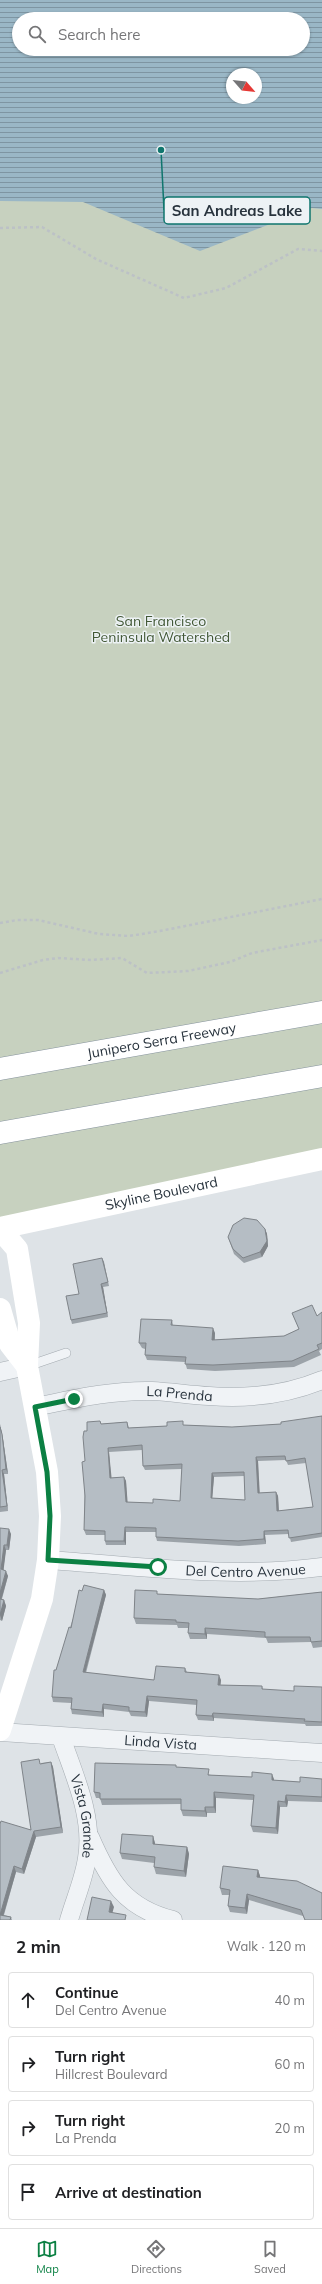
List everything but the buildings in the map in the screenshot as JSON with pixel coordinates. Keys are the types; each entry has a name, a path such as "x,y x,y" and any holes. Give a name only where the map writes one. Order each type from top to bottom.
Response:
{"main road":[{"name":"Junipero Serra Freeway","path":"2,1069 322,1012"},
{"path":"8,1132 322,1076"},
{"name":"Skyline Boulevard","path":"0,1228 322,1159"},
{"path":"0,1228 17,1250 29,1323 27,1366 47,1472 50,1516 48,1560 42,1599 32,1636 0,1731"},
{"path":"0,1309 10,1344 27,1366"}],"street":[{"path":"0,1372 27,1366"},
{"name":"La Prenda","path":"35,1407 120,1392 153,1391 210,1396 244,1397 278,1394 322,1380"},
{"name":"Del Centro Avenue","path":"48,1560 231,1572 265,1572 322,1567"},
{"name":"Linda Vista","path":"0,1731 322,1753"},
{"name":"Vista Grande","path":"61,1736 80,1792 89,1835 83,1876 69,1920"},
{"path":"89,1835 100,1859 123,1896 140,1908 173,1920"}],"lane":[{"path":"27,1366 66,1353"}],"path":[{"path":"0,228 42,227 96,259 184,298 226,288 298,249 322,250"},
{"path":"0,923 17,920 38,920 99,934 129,936 160,932 322,898"},
{"path":"0,973 43,960 58,958 91,960 122,958 147,973 188,971 230,962 252,953 322,940"}],"green space":[{"name":"San Francisco Peninsula Watershed","path":"0,0 322,0 322,1160 0,1230"}],"water":[{"path":"0,0 322,0 322,209 312,208 200,251 83,202 0,201"}],"place":[{"name":"San Andreas Lake","path":"161,150"}],"route":[{"path":"74,1399 35,1407 47,1472 50,1516 48,1560 158,1567"}]}
